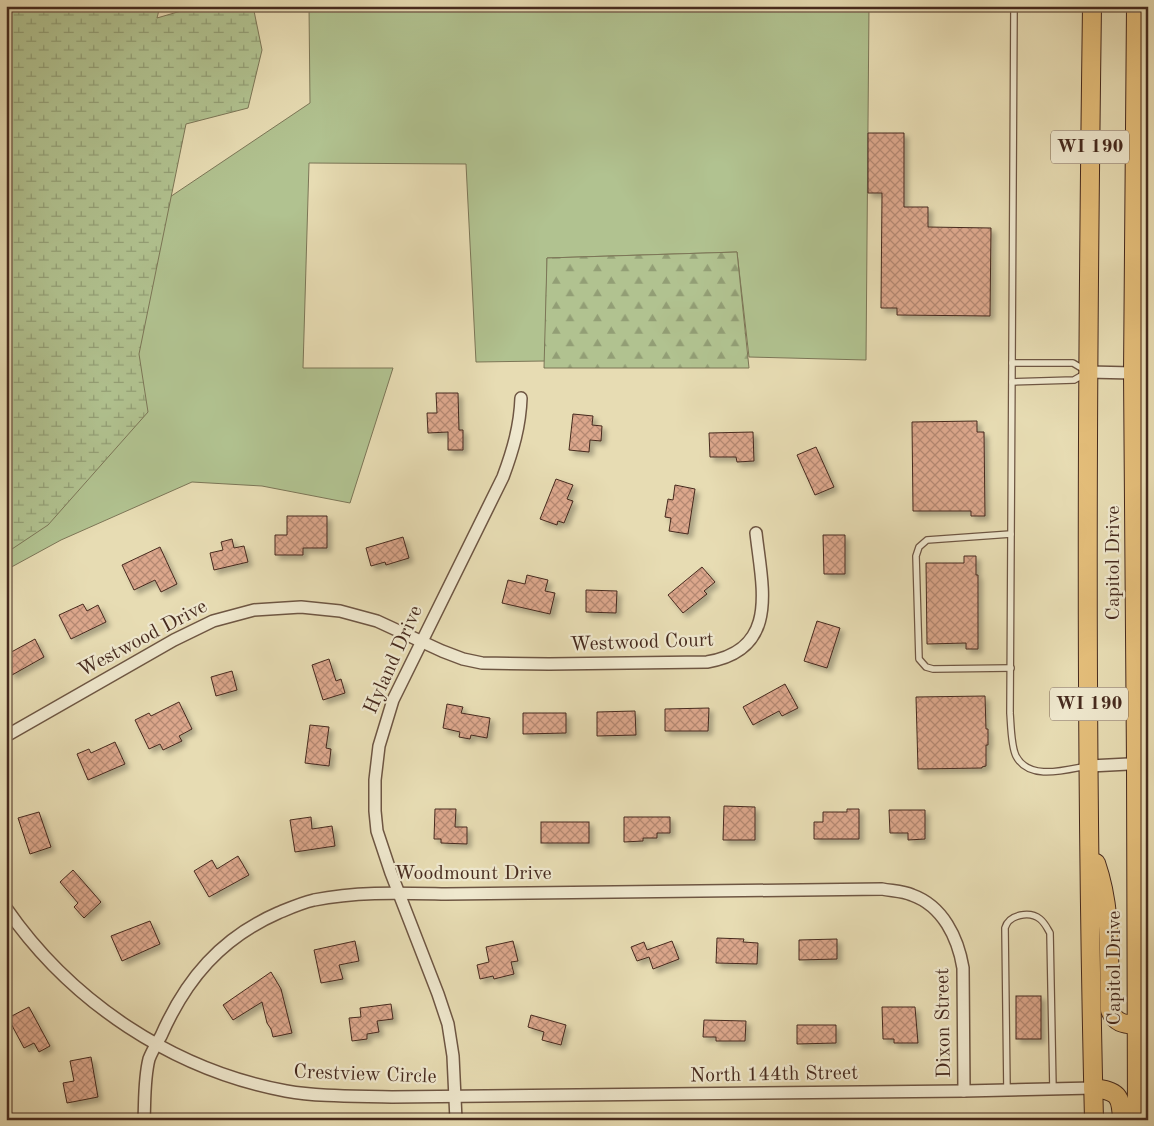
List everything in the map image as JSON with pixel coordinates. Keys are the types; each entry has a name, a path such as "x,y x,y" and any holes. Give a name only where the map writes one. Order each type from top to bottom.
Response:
{"main road":[{"name":"Capitol Drive","path":"1092,6 1088,372 1094,1120"},
{"name":"Capitol Drive","path":"1136,6 1141,481 1139,671 1142,764 1142,1025 1137,1120"},
{"path":"1091,846 1106,895 1109,920 1110,1010 1113,1018 1120,1023 1142,1025"},
{"path":"1093,1088 1114,1093 1119,1098 1122,1120"}],"street":[{"path":"1088,372 1140,370"},
{"name":"Hyland Drive","path":"456,1120 454,1056 448,1024 377,831 375,780 377,759 385,723 393,700 503,476 515,445 520,418 521,398"},
{"name":"Westwood Court","path":"422,641 464,659 497,664 697,662 724,659 748,645 760,624 762,589 756,533"},
{"name":"Westwood Drive","path":"6,736 174,640 213,621 254,610 301,607 340,611 376,620 422,641"},
{"path":"1090,766 1142,764"},
{"name":"Woodmount Drive","path":"144,1120 146,1073 150,1058 178,1001 200,970 212,957 246,929 298,905 314,900 388,892 882,889 912,894 929,904"},
{"name":"Dixon Street","path":"929,904 954,935 961,954 963,968 964,1092"},
{"name":"Crestview Circle","path":"6,908 32,944 90,1000 157,1045 212,1069 254,1084 287,1091 329,1096 456,1097"},
{"name":"North 144th Street","path":"456,1097 964,1092 1093,1088"}],"lane":[{"path":"1014,6 1011,534 1012,730 1015,755 1023,765 1035,771 1052,772 1090,766"},
{"path":"1012,363 1073,363 1088,372 1074,380 1012,382"},
{"path":"1011,534 927,540 919,547 916,556 919,659 926,667 934,669 1011,668"},
{"path":"1007,1090 1005,928 1006,923 1011,919 1024,915 1040,919 1050,933 1053,1089"}],"green space":[{"path":"6,6 160,6 157,18 198,6 253,6 262,50 248,108 186,124 139,354 148,412 48,525 6,553"},
{"path":"309,6 869,6 866,360 749,357 737,252 547,258 545,361 476,362 466,164 309,163 303,368 393,368 350,503 262,486 192,482 61,540 6,570 6,307 310,103"},
{"path":"737,252 749,368 544,368 547,258"}],"building":[{"path":"868,133 904,133 904,207 928,207 928,227 991,228 990,316 897,315 897,308 881,308 882,193 868,193"},
{"path":"436,393 458,393 459,430 463,430 463,450 448,450 448,432 428,433 427,413 437,413"},
{"path":"573,414 593,416 592,425 602,426 601,441 590,440 589,452 569,450"},
{"path":"977,421 977,432 984,432 985,516 971,516 971,511 913,511 912,422"},
{"path":"753,432 754,461 737,462 736,457 710,457 709,433"},
{"path":"816,447 834,487 815,495 797,455"},
{"path":"556,479 573,485 567,499 573,501 564,523 558,521 557,525 540,519"},
{"path":"675,485 695,489 688,534 669,531 671,518 665,517 668,499 673,500"},
{"path":"287,516 327,516 327,548 303,548 303,555 275,555 275,535 287,535"},
{"path":"823,535 845,535 845,574 824,574"},
{"path":"403,537 409,558 386,565 385,562 371,566 366,548"},
{"path":"232,539 234,548 244,546 248,562 214,570 210,553 223,550 221,542"},
{"path":"160,547 177,584 161,592 155,580 134,590 122,565"},
{"path":"964,556 976,556 976,575 978,575 978,649 966,649 966,643 927,644 926,563 964,563"},
{"path":"702,567 715,582 704,591 707,594 683,613 668,595"},
{"path":"527,575 548,580 545,591 555,593 550,614 502,603 508,580 525,584"},
{"path":"586,590 617,591 616,613 586,612"},
{"path":"83,604 87,611 98,605 106,622 71,639 59,615"},
{"path":"817,621 840,628 827,668 804,661"},
{"path":"35,639 44,657 12,675 6,664 6,655"},
{"path":"329,659 336,681 341,679 345,693 323,700 312,665"},
{"path":"232,671 237,690 216,696 211,677"},
{"path":"785,684 798,708 782,716 779,711 753,725 743,707"},
{"path":"985,696 986,729 988,729 986,766 982,768 918,769 916,697"},
{"path":"179,702 192,729 179,736 182,741 163,750 160,744 149,749 135,720 149,713 151,716"},
{"path":"447,704 463,707 461,713 490,718 487,738 471,735 470,739 459,737 460,732 443,728"},
{"path":"709,708 708,731 665,731 665,709"},
{"path":"635,711 636,735 597,736 597,712"},
{"path":"523,713 566,713 566,733 523,734"},
{"path":"310,725 329,727 326,748 331,749 329,766 305,763"},
{"path":"115,742 125,764 88,780 77,754 89,749 91,753"},
{"path":"724,806 755,807 755,840 723,840"},
{"path":"435,809 456,809 455,827 467,827 467,844 441,843 441,839 434,839"},
{"path":"847,809 859,809 859,839 814,839 814,822 823,822 823,812 847,812"},
{"path":"889,810 925,810 925,839 908,840 908,833 890,833"},
{"path":"39,812 51,847 30,854 18,818"},
{"path":"311,817 312,829 332,826 335,846 295,852 290,820"},
{"path":"624,817 670,817 670,833 657,833 657,838 643,838 643,841 624,842"},
{"path":"541,822 589,822 589,843 541,843"},
{"path":"238,856 249,875 209,897 194,871 212,860 217,869"},
{"path":"73,870 101,902 84,918 74,907 78,903 60,882"},
{"path":"150,921 160,944 122,961 111,936"},
{"path":"717,938 744,939 743,942 758,943 757,964 716,963"},
{"path":"837,939 837,959 799,960 799,940"},
{"path":"355,941 359,961 339,965 343,979 321,983 314,950"},
{"path":"513,941 518,961 511,962 514,974 494,979 493,976 480,979 477,965 489,962 486,947"},
{"path":"672,941 679,959 653,969 649,957 637,961 631,947 644,942 647,950"},
{"path":"271,972 281,989 292,1033 273,1037 267,1023 262,1002 233,1020 223,1005"},
{"path":"1016,996 1041,996 1041,1039 1016,1039"},
{"path":"391,1004 393,1019 377,1021 379,1032 367,1034 367,1039 352,1041 349,1018 361,1017 360,1008"},
{"path":"29,1007 50,1046 39,1052 34,1043 24,1048 8,1018"},
{"path":"882,1007 915,1007 918,1043 894,1043 894,1039 883,1039"},
{"path":"531,1015 566,1025 561,1045 542,1040 544,1032 528,1027"},
{"path":"704,1020 746,1021 745,1041 716,1041 716,1037 703,1037"},
{"path":"797,1025 836,1025 836,1043 797,1044"},
{"path":"91,1057 98,1097 67,1103 63,1083 74,1081 70,1061"}]}
